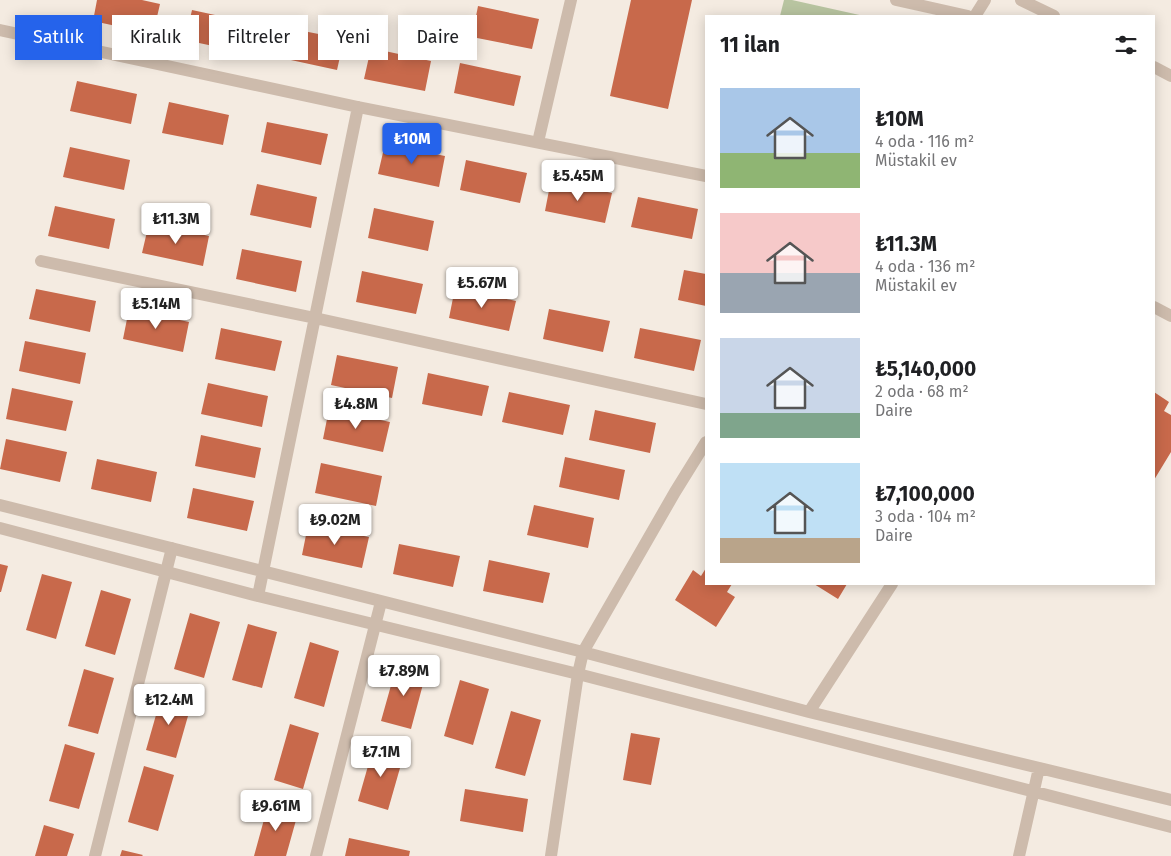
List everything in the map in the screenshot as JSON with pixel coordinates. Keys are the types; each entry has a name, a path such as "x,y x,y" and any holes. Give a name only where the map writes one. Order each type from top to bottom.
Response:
{"street":[{"path":"538,142 571,0"},
{"path":"896,0 964,15"},
{"path":"975,15 985,0"},
{"path":"1021,0 1052,15"},
{"path":"0,30 358,107 705,176"},
{"path":"1155,68 1171,76"},
{"path":"258,596 358,107"},
{"path":"42,261 315,318 705,404"},
{"path":"1155,308 1171,316"},
{"path":"551,856 578,674 583,652 705,444"},
{"path":"0,505 583,652 809,712 1171,800"},
{"path":"0,528 258,596 578,674 1171,827"},
{"path":"95,856 172,548"},
{"path":"809,712 891,585"},
{"path":"316,856 381,602"},
{"path":"1020,856 1039,768"}],"green space":[{"path":"784,0 792,0 860,15 780,15"}],"building":[{"path":"97,0 142,0 160,4 157,15 112,15 112,25 102,23 102,15 94,15"},
{"path":"631,0 692,0 668,109 610,96"},
{"path":"478,6 539,19 532,49 477,38"},
{"path":"192,10 215,15 209,15 209,45 199,43 199,15 191,15"},
{"path":"308,32 318,34 318,60 339,60 337,70 291,60 308,60"},
{"path":"388,52 398,54 398,60 431,61 425,91 364,79 368,60 388,60"},
{"path":"460,63 521,76 514,106 454,93"},
{"path":"77,81 137,94 131,124 70,111"},
{"path":"169,102 229,115 223,145 162,133"},
{"path":"267,122 328,134 321,165 261,152"},
{"path":"385,144 445,156 439,187 378,174"},
{"path":"70,147 130,160 124,190 63,177"},
{"path":"466,160 527,173 520,203 460,190"},
{"path":"551,180 612,193 605,223 545,211"},
{"path":"257,184 317,197 311,228 250,215"},
{"path":"638,197 698,209 692,239 631,227"},
{"path":"55,206 115,219 109,249 48,236"},
{"path":"374,208 434,221 428,251 368,238"},
{"path":"149,223 209,236 203,266 142,253"},
{"path":"242,249 302,261 296,292 236,279"},
{"path":"684,270 705,274 705,306 678,300"},
{"path":"362,271 423,284 416,314 356,302"},
{"path":"455,288 516,301 509,331 449,318"},
{"path":"36,289 96,301 90,332 29,319"},
{"path":"129,309 189,322 183,352 123,339"},
{"path":"549,309 610,321 603,352 543,339"},
{"path":"221,328 282,341 275,371 215,359"},
{"path":"640,328 701,340 694,371 634,358"},
{"path":"25,341 86,353 80,384 19,371"},
{"path":"337,355 398,367 392,398 331,385"},
{"path":"428,373 489,386 482,416 422,404"},
{"path":"208,383 268,396 262,427 201,414"},
{"path":"12,388 73,401 66,431 6,419"},
{"path":"509,392 570,405 563,435 502,422"},
{"path":"1155,393 1169,402 1164,411 1171,415 1171,452 1155,478"},
{"path":"329,409 390,422 383,452 323,439"},
{"path":"595,410 656,423 650,453 589,440"},
{"path":"201,435 261,448 255,478 195,466"},
{"path":"6,439 67,452 60,482 0,469"},
{"path":"565,457 625,470 619,500 559,487"},
{"path":"97,459 157,472 151,502 91,489"},
{"path":"321,463 382,476 376,506 315,493"},
{"path":"193,488 254,501 247,531 187,518"},
{"path":"534,505 594,518 588,548 527,535"},
{"path":"308,525 369,537 362,568 302,555"},
{"path":"399,544 460,556 453,587 393,574"},
{"path":"489,560 550,573 543,603 483,591"},
{"path":"0,564 8,566 1,592 0,592"},
{"path":"693,570 701,576 705,570 705,585 731,585 727,592 735,597 716,627 675,600"},
{"path":"42,574 72,582 56,639 26,630"},
{"path":"816,585 846,585 838,599"},
{"path":"101,590 131,599 115,655 85,646"},
{"path":"190,613 220,622 204,678 174,669"},
{"path":"248,624 277,632 262,688 232,680"},
{"path":"310,642 339,651 324,707 294,698"},
{"path":"397,664 426,673 411,729 381,721"},
{"path":"84,669 114,678 98,734 68,726"},
{"path":"460,680 489,689 473,745 444,736"},
{"path":"162,694 192,702 176,758 146,750"},
{"path":"511,711 541,720 525,776 495,768"},
{"path":"290,724 319,733 303,789 274,780"},
{"path":"631,733 660,738 651,785 623,780"},
{"path":"65,744 95,753 79,809 49,801"},
{"path":"374,745 404,754 388,810 358,801"},
{"path":"144,766 174,775 158,831 128,822"},
{"path":"465,789 528,799 523,832 460,821"},
{"path":"268,805 298,813 286,856 254,856"},
{"path":"44,825 74,834 67,856 35,856"},
{"path":"349,838 410,851 409,856 345,856"},
{"path":"122,850 143,855 120,856"}]}
